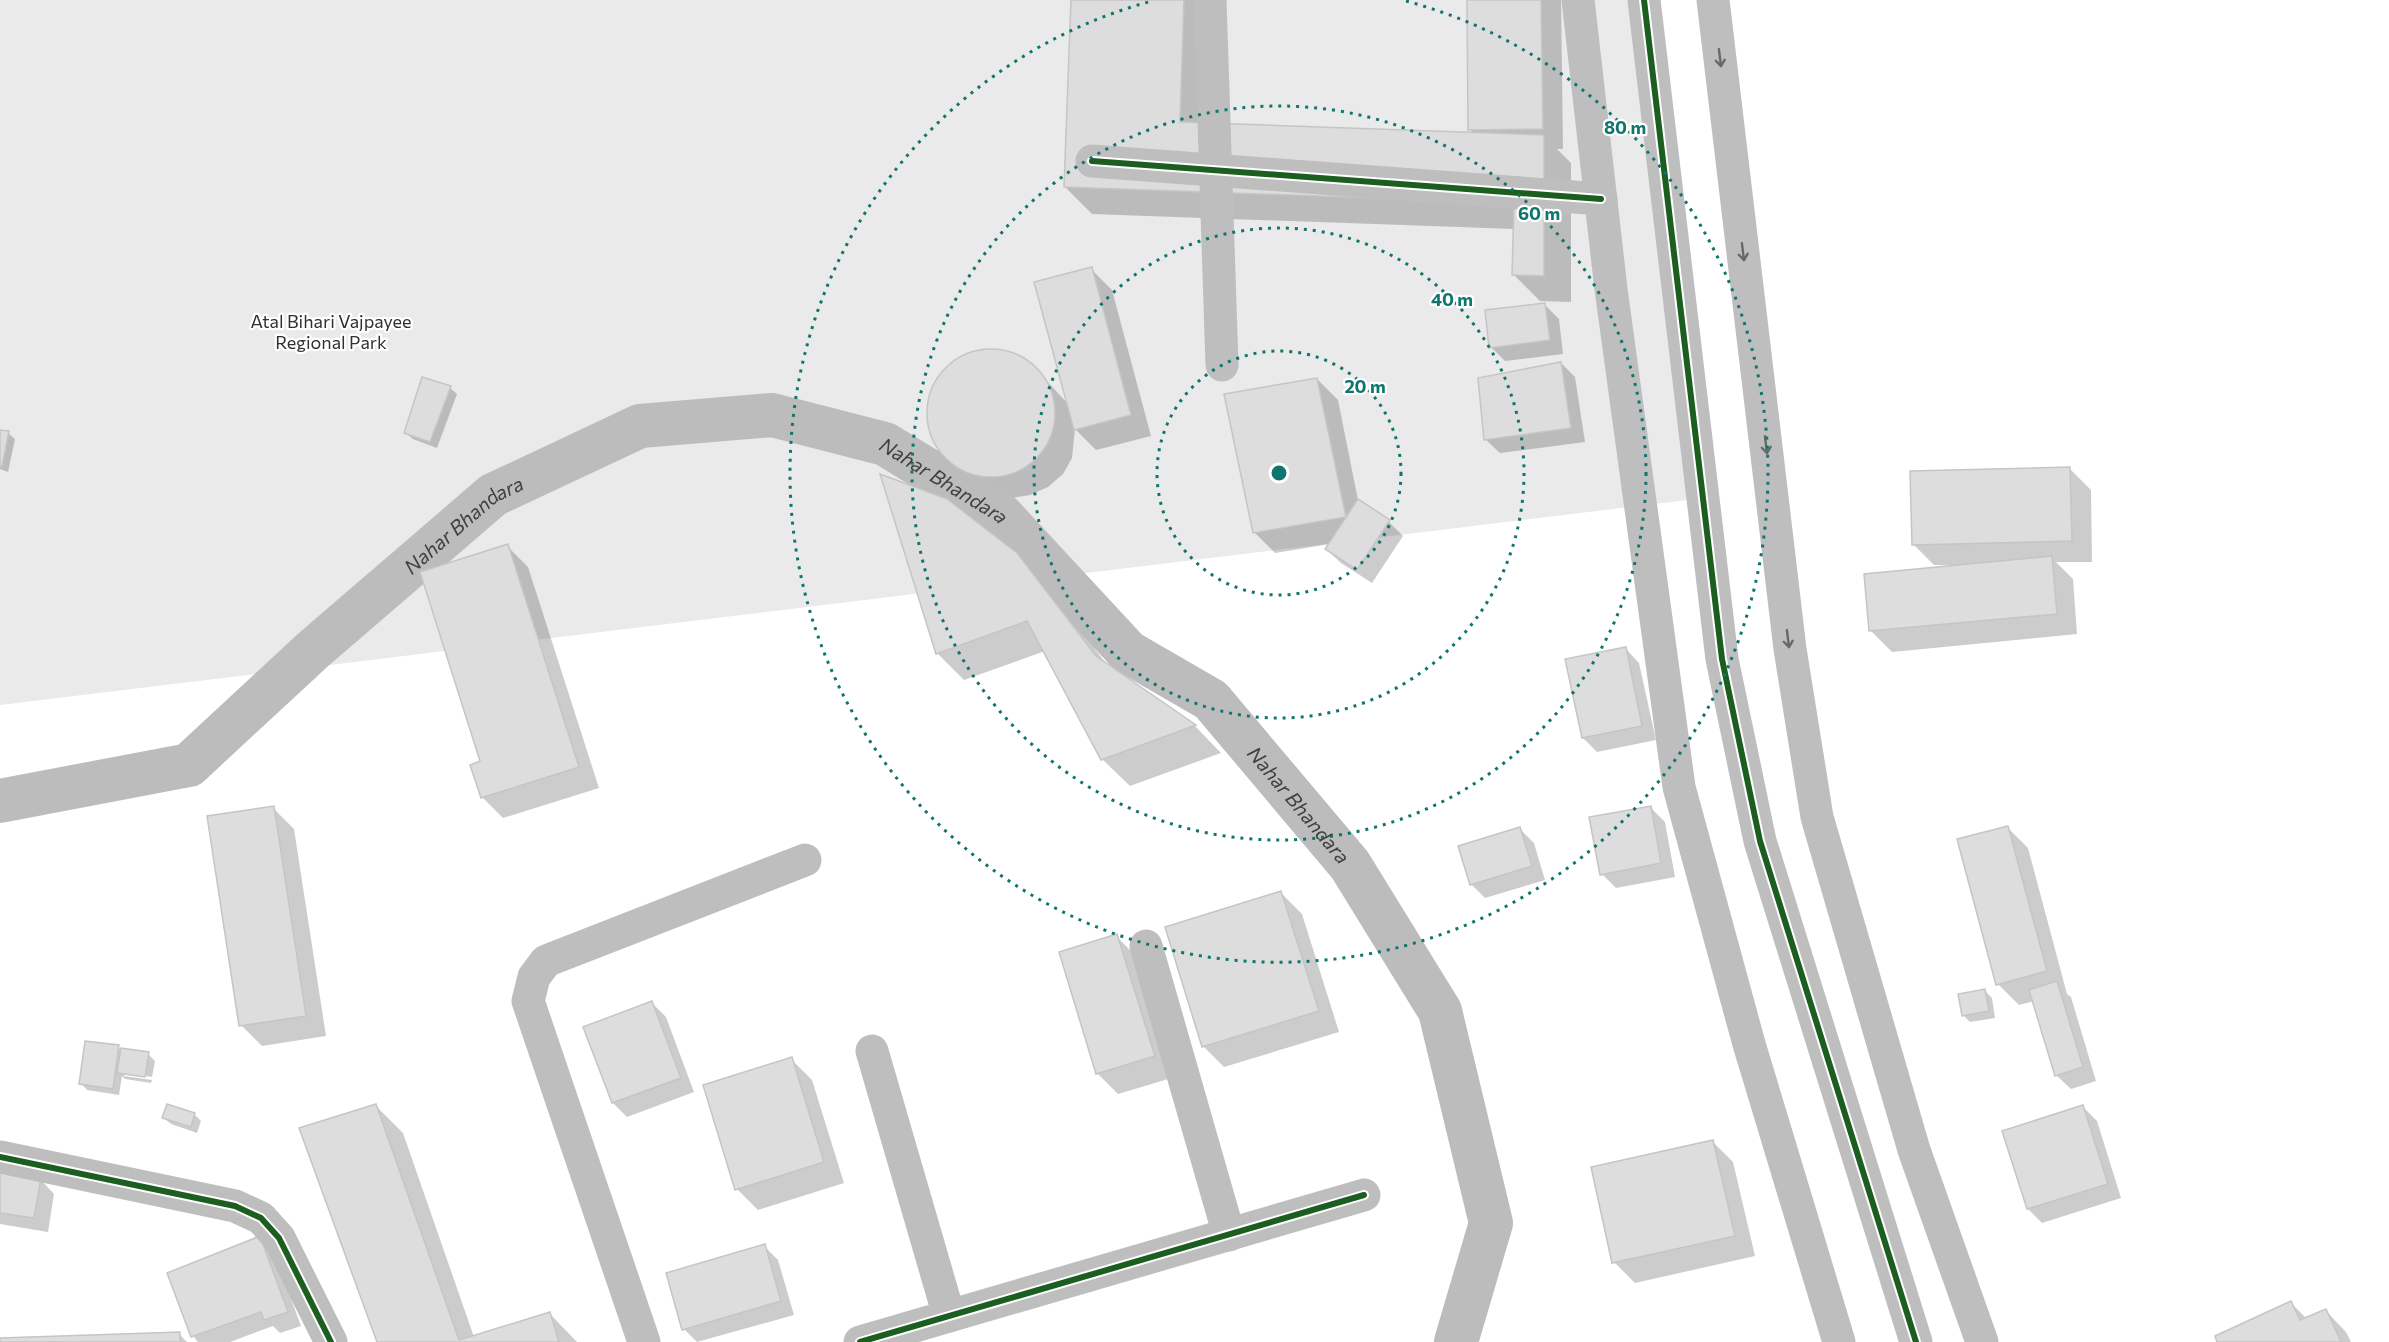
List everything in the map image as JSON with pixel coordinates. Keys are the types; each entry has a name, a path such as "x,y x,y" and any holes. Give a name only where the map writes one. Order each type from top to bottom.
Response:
{"street":[{"path":"1210,0 1222,365"},
{"path":"1578,0 1649,578 1679,787 1749,1044 1839,1342"},
{"path":"1644,0 1725,671 1760,841 1916,1342"},
{"path":"1713,0 1790,650 1817,817 1914,1150 1982,1342"},
{"path":"1092,161 1601,198"},
{"path":"644,1342 528,1001 534,977 546,961 805,860"},
{"path":"1146,946 1228,1235"},
{"path":"872,1051 949,1316"},
{"path":"0,1157 235,1206 261,1218 279,1238 331,1342"},
{"path":"860,1342 1364,1195"}],"green space":[{"name":"Atal Bihari Vajpayee Regional Park","path":"0,0 1646,0 1704,498 0,705"}],"building":[{"path":"1071,0 1184,0 1180,122 1544,135 1544,276 1512,275 1514,203 1064,187"},
{"path":"1467,0 1541,0 1543,129 1468,130"},
{"path":"1092,267 1131,415 1074,430 1034,282"},
{"path":"1545,303 1550,340 1489,348 1485,310"},
{"path":"991,349 1015,354 1036,368 1050,389 1055,413 1050,437 1036,458 1015,472 991,477 967,472 946,458 932,437 927,413 932,389 946,368 967,354"},
{"path":"1561,362 1571,428 1484,440 1478,378"},
{"path":"422,377 451,386 430,442 404,433"},
{"path":"1317,378 1346,517 1253,533 1224,394"},
{"path":"0,430 9,431 2,467 0,466"},
{"path":"2070,467 2072,541 1912,545 1910,471"},
{"path":"880,474 947,499 1017,553 1096,656 1196,725 1101,760 1027,621 936,654"},
{"path":"1358,499 1390,520 1357,570 1325,549"},
{"path":"508,544 579,767 481,798 470,765 480,761 420,572"},
{"path":"2052,556 2057,614 1869,631 1864,574"},
{"path":"1626,647 1642,726 1582,738 1565,659"},
{"path":"274,806 306,1016 239,1026 207,816"},
{"path":"1651,806 1661,863 1600,875 1589,817"},
{"path":"2008,826 2047,971 1996,985 1957,839"},
{"path":"1520,827 1532,866 1470,885 1458,846"},
{"path":"1281,891 1319,1011 1202,1047 1165,927"},
{"path":"1117,934 1155,1056 1096,1074 1059,952"},
{"path":"2057,981 2083,1067 2055,1076 2029,990"},
{"path":"1985,989 1989,1011 1962,1016 1958,994"},
{"path":"652,1001 681,1078 612,1103 583,1027"},
{"path":"85,1041 119,1045 113,1089 79,1084"},
{"path":"121,1048 149,1052 145,1077 117,1073"},
{"path":"792,1057 824,1162 735,1190 703,1085"},
{"path":"167,1104 195,1113 191,1127 162,1118"},
{"path":"376,1104 459,1340 550,1312 559,1342 377,1342 299,1128"},
{"path":"2083,1105 2108,1184 2027,1209 2002,1131"},
{"path":"1713,1140 1735,1236 1612,1263 1591,1167"},
{"path":"0,1172 41,1178 34,1218 0,1213"},
{"path":"260,1236 288,1312 264,1320 261,1312 191,1337 167,1273"},
{"path":"765,1244 781,1301 682,1330 666,1273"},
{"path":"2291,1301 2300,1320 2326,1309 2341,1342 2217,1342 2215,1336"},
{"path":"180,1332 180,1342 0,1342 0,1338"}],"waterway":[{"name":"Nahar Bhandara","path":"0,801 189,765 313,650 493,495 640,426 772,415 885,444 1001,515 1128,652 1211,700 1350,865 1440,1011 1491,1223 1456,1342"}],"cycle path":[{"path":"1644,0 1722,659 1760,841 1916,1342"},
{"path":"1092,161 1601,199"},
{"path":"0,1157 235,1206 261,1218 279,1238 331,1342"},
{"path":"860,1342 1364,1195"}]}
